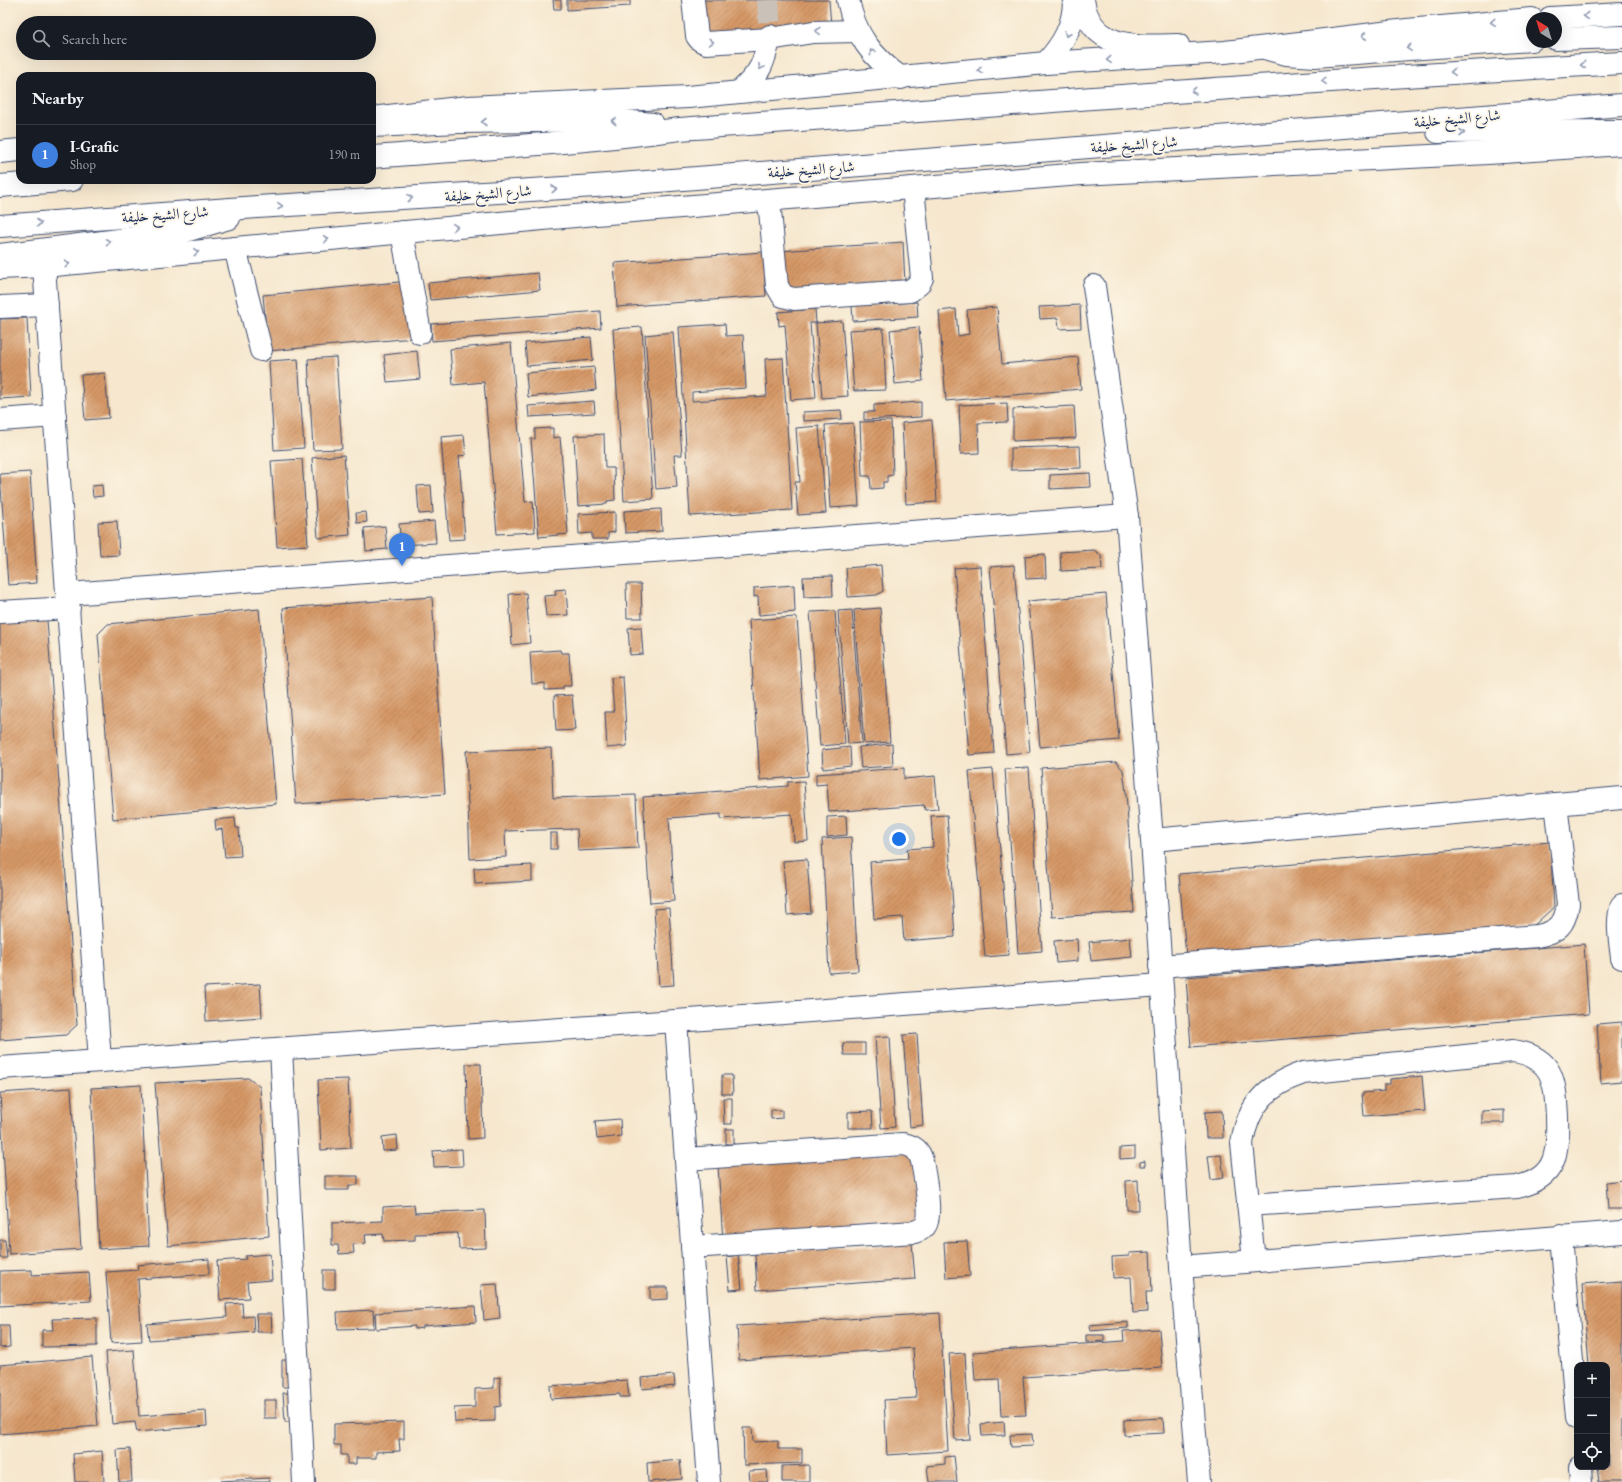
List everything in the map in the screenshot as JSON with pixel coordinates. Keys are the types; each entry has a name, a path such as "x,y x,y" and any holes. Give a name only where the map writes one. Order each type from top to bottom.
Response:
{"main road":[{"path":"693,0 695,30 697,36 700,40 712,44 813,32 857,31"},
{"path":"848,0 851,16 857,31 876,58 901,78"},
{"path":"1046,63 1066,36 1072,21 1074,0"},
{"path":"1083,0 1086,12 1095,27 1107,38 1116,42 1132,46 1204,44 1225,52"},
{"path":"1562,17 1622,14"},
{"path":"376,118 468,107 688,97 901,78 1046,63 1225,52 1407,30 1526,20"},
{"path":"740,92 749,84 763,64 770,37"},
{"path":"1562,39 1622,37"},
{"path":"1264,48 1286,54 1315,56 1526,40"},
{"path":"376,157 614,138 680,129 1275,85 1622,62"},
{"name":"شارع الشيخ خليفة","path":"0,226 257,207 594,186 1622,105"},
{"path":"376,126 459,122 611,120 646,123 680,129"},
{"path":"1396,123 1423,130 1452,133 1622,131"},
{"path":"0,140 16,140"},
{"path":"0,268 44,266 596,214 1081,174 1488,154 1622,144"},
{"path":"0,152 16,150"},
{"path":"0,186 24,184"},
{"path":"764,200 777,286 783,296 794,299 910,291 919,284 922,278 913,188"},
{"path":"764,200 768,292"},
{"path":"0,255 182,232 220,221 257,207"},
{"path":"402,232 420,333"},
{"path":"235,248 261,350"},
{"path":"44,266 100,1061"},
{"path":"1094,286 1127,516 1199,1482"},
{"path":"0,307 47,304"},
{"path":"0,420 55,416"},
{"path":"0,612 68,601 1127,516"},
{"path":"1152,840 1622,798"},
{"path":"0,1068 676,1021 1161,975 1550,934 1560,927 1566,916 1568,904 1556,804"},
{"path":"1622,905 1619,926 1622,958"},
{"path":"676,1021 709,1482"},
{"path":"281,1049 304,1482"},
{"path":"1248,1205 1517,1187 1528,1185 1546,1173 1556,1154 1558,1143 1554,1082 1550,1072 1543,1063 1534,1057 1513,1051 1303,1073 1287,1078 1272,1087 1260,1099 1250,1113 1244,1129 1242,1143 1248,1205 1254,1261"},
{"path":"686,1159 903,1144 910,1145 920,1154 922,1161 928,1215 925,1226 914,1232 692,1247"},
{"path":"1182,1267 1622,1232"},
{"path":"1561,1236 1575,1398"},
{"path":"1581,1470 1582,1482"}],"building":[{"path":"553,0 561,0 561,9 554,9"},
{"path":"567,0 630,0 630,6 567,10"},
{"path":"699,0 829,0 831,26 712,40 701,27"},
{"path":"903,242 905,284 783,293 780,251"},
{"path":"763,252 766,296 617,307 614,263"},
{"path":"538,273 540,290 430,300 428,283"},
{"path":"409,281 414,338 268,351 263,295"},
{"path":"917,302 918,317 853,321 852,306"},
{"path":"1080,305 1081,328 1059,329 1058,318 1040,319 1039,307"},
{"path":"997,307 1002,364 1078,357 1081,389 946,401 939,311 956,309 958,336 969,334 967,310"},
{"path":"815,309 816,323 810,323 816,398 791,400 785,325 779,326 778,312"},
{"path":"600,311 601,328 432,341 431,324"},
{"path":"27,318 31,397 0,399 0,319"},
{"path":"842,321 848,396 822,398 816,323"},
{"path":"725,324 726,336 743,335 746,388 692,392 692,401 767,396 765,359 783,358 792,510 690,516 679,327"},
{"path":"642,327 653,499 624,501 613,329"},
{"path":"919,327 923,381 895,384 890,330"},
{"path":"883,328 886,390 854,391 849,330"},
{"path":"673,332 682,455 674,455 677,487 656,489 645,335"},
{"path":"591,337 593,360 527,366 525,343"},
{"path":"511,343 525,502 533,501 535,532 497,534 484,382 453,385 450,349"},
{"path":"417,351 420,379 387,382 384,355"},
{"path":"336,357 342,449 313,450 308,359"},
{"path":"298,359 304,448 274,450 269,361"},
{"path":"594,367 596,390 528,397 526,373"},
{"path":"105,373 109,418 85,420 81,375"},
{"path":"594,401 595,413 529,417 528,406"},
{"path":"921,402 921,417 864,420 864,412 874,412 874,405"},
{"path":"1007,403 1008,422 978,423 979,453 961,454 959,405"},
{"path":"1074,406 1076,438 1013,441 1013,409"},
{"path":"841,410 842,419 803,421 803,412"},
{"path":"932,420 937,502 906,504 902,423"},
{"path":"891,421 893,475 887,476 887,482 883,482 883,488 871,489 870,476 862,476 860,422"},
{"path":"853,423 859,506 830,508 825,425"},
{"path":"819,426 826,513 798,515 795,482 800,482 796,428"},
{"path":"553,428 553,438 560,437 568,534 539,537 531,439 535,439 535,429"},
{"path":"604,434 605,468 614,468 615,500 607,501 607,504 578,506 574,436"},
{"path":"464,435 466,455 459,456 465,539 449,540 441,437"},
{"path":"1080,446 1081,468 1011,470 1011,448"},
{"path":"344,455 350,535 318,538 312,458"},
{"path":"302,459 308,545 277,547 271,461"},
{"path":"30,472 37,583 8,585 0,474"},
{"path":"1090,473 1091,487 1050,489 1050,475"},
{"path":"102,485 103,496 93,497 92,486"},
{"path":"431,485 433,513 419,514 417,486"},
{"path":"661,509 662,531 625,533 624,511"},
{"path":"366,512 367,522 357,523 356,513"},
{"path":"615,512 615,532 608,533 608,539 592,539 592,533 579,534 578,514"},
{"path":"117,521 119,555 100,556 98,522"},
{"path":"434,521 436,543 401,545 399,524"},
{"path":"385,526 387,549 366,551 364,528"},
{"path":"1094,550 1101,555 1102,569 1061,571 1060,552"},
{"path":"1045,554 1046,578 1026,579 1025,556"},
{"path":"881,565 883,591 877,595 848,597 846,568"},
{"path":"1014,565 1030,752 1006,754 990,567"},
{"path":"980,566 994,753 969,755 954,568"},
{"path":"832,576 833,596 804,597 803,577"},
{"path":"626,584 641,584 642,618 627,618"},
{"path":"794,585 795,612 759,615 758,596 754,597 754,588"},
{"path":"566,589 568,615 546,616 544,596 556,595 555,590"},
{"path":"526,593 530,643 512,645 509,594"},
{"path":"1106,594 1119,740 1040,747 1028,601"},
{"path":"432,597 445,794 296,804 283,608"},
{"path":"880,608 890,742 864,744 854,610"},
{"path":"259,609 276,804 113,819 98,634 108,624"},
{"path":"852,610 862,743 848,744 838,611"},
{"path":"835,611 845,744 820,746 810,612"},
{"path":"797,617 808,776 760,780 749,620"},
{"path":"47,620 77,1025 66,1035 0,1040 0,623"},
{"path":"641,627 643,654 630,655 628,628"},
{"path":"560,650 561,653 569,653 571,686 563,686 563,689 545,690 545,683 532,684 530,652"},
{"path":"623,677 627,746 607,748 605,712 614,712 611,678"},
{"path":"572,695 575,730 556,731 554,696"},
{"path":"892,744 893,766 861,768 859,747"},
{"path":"850,747 851,766 823,769 822,750"},
{"path":"551,748 553,798 636,795 638,848 578,851 577,829 505,831 506,857 470,859 466,751"},
{"path":"1116,762 1123,770 1126,792 1134,912 1052,917 1041,768"},
{"path":"904,768 904,779 935,776 938,809 925,810 924,805 829,812 827,784 816,785 816,774"},
{"path":"1029,768 1042,951 1018,953 1005,769"},
{"path":"993,769 1009,955 985,957 969,771"},
{"path":"804,781 808,841 794,842 792,814 721,819 721,814 669,818 674,901 650,903 643,797 788,786 788,782"},
{"path":"947,815 955,937 904,941 902,917 874,919 870,862 908,859 907,849 933,847 931,816"},
{"path":"846,816 847,835 827,837 827,817"},
{"path":"235,818 236,828 239,828 241,856 225,857 222,829 216,830 215,820"},
{"path":"550,833 557,833 557,849 550,849"},
{"path":"851,837 858,971 829,973 822,839"},
{"path":"1550,842 1554,907 1532,927 1186,956 1179,874"},
{"path":"807,859 811,913 787,915 783,861"},
{"path":"532,865 532,881 475,884 474,868"},
{"path":"669,908 674,985 659,986 654,909"},
{"path":"1130,938 1132,957 1091,961 1089,942"},
{"path":"1077,939 1078,961 1056,963 1054,941"},
{"path":"1584,944 1589,1014 1191,1047 1186,977"},
{"path":"260,984 262,1017 206,1021 204,987"},
{"path":"1622,1022 1622,1081 1601,1083 1597,1024"},
{"path":"917,1034 923,1125 910,1127 903,1035"},
{"path":"890,1036 895,1127 881,1128 875,1037"},
{"path":"843,1043 865,1043 865,1055 844,1055"},
{"path":"466,1064 481,1064 483,1138 468,1139"},
{"path":"722,1075 732,1075 733,1094 722,1094"},
{"path":"1422,1076 1425,1111 1364,1116 1362,1093 1384,1091 1384,1084 1390,1084 1390,1079"},
{"path":"248,1078 260,1087 269,1236 168,1246 155,1083"},
{"path":"348,1079 351,1148 321,1150 318,1080"},
{"path":"141,1085 149,1246 99,1249 91,1088"},
{"path":"71,1088 81,1249 9,1254 0,1093"},
{"path":"723,1098 732,1098 732,1124 724,1124"},
{"path":"771,1110 782,1110 782,1118 771,1119"},
{"path":"1504,1110 1504,1123 1482,1123 1482,1111"},
{"path":"872,1111 873,1128 848,1128 848,1112"},
{"path":"1222,1111 1223,1138 1206,1138 1205,1112"},
{"path":"620,1119 621,1136 597,1139 595,1121"},
{"path":"726,1129 734,1129 734,1144 726,1144"},
{"path":"397,1135 398,1150 383,1151 382,1137"},
{"path":"1135,1147 1135,1158 1120,1159 1120,1148"},
{"path":"462,1149 463,1166 434,1167 433,1151"},
{"path":"913,1152 921,1218 912,1227 723,1241 718,1166"},
{"path":"1221,1155 1224,1178 1211,1180 1208,1156"},
{"path":"1145,1161 1145,1166 1140,1166 1140,1162"},
{"path":"325,1176 358,1176 358,1185 349,1185 349,1190 325,1190"},
{"path":"1138,1180 1139,1210 1127,1210 1126,1181"},
{"path":"1622,1180 1622,1209 1608,1209 1606,1182"},
{"path":"414,1205 415,1213 485,1210 486,1248 459,1249 458,1233 415,1234 415,1240 384,1241 383,1234 365,1235 366,1243 353,1244 354,1253 339,1254 338,1245 332,1245 332,1223 383,1221 383,1207"},
{"path":"0,1240 5,1240 7,1258 0,1258"},
{"path":"967,1241 970,1276 946,1278 944,1242"},
{"path":"912,1243 915,1279 757,1290 755,1254"},
{"path":"1150,1252 1152,1292 1146,1292 1147,1312 1133,1313 1131,1277 1113,1278 1112,1257 1129,1256 1129,1253"},
{"path":"270,1254 272,1280 247,1282 249,1298 220,1300 217,1261 246,1259 245,1256"},
{"path":"738,1255 742,1289 730,1290 727,1257"},
{"path":"209,1259 209,1274 138,1279 142,1341 111,1343 106,1272 138,1270 137,1265"},
{"path":"32,1270 32,1275 89,1272 91,1301 0,1306 0,1271"},
{"path":"323,1270 335,1270 335,1289 323,1289"},
{"path":"1622,1281 1622,1482 1599,1482 1597,1470 1610,1470 1610,1362 1589,1362 1582,1284"},
{"path":"497,1284 500,1318 484,1320 481,1285"},
{"path":"650,1287 668,1287 668,1299 650,1300"},
{"path":"242,1303 243,1317 253,1316 254,1332 149,1340 147,1324 227,1317 226,1304"},
{"path":"475,1306 476,1322 423,1326 423,1328 415,1329 415,1326 376,1329 375,1313"},
{"path":"373,1310 374,1328 338,1329 337,1312"},
{"path":"940,1313 948,1451 887,1455 884,1400 916,1398 913,1348 739,1360 737,1326"},
{"path":"256,1314 271,1314 272,1332 257,1332"},
{"path":"97,1318 97,1346 42,1347 42,1330 53,1330 52,1319"},
{"path":"1128,1322 1128,1328 1090,1331 1089,1325"},
{"path":"0,1325 9,1325 10,1347 0,1348"},
{"path":"1159,1329 1162,1368 1023,1377 1026,1415 1001,1416 999,1379 975,1380 973,1352 1124,1341 1123,1331"},
{"path":"1086,1335 1104,1335 1104,1341 1086,1342"},
{"path":"134,1350 139,1416 206,1411 207,1426 137,1432 135,1422 112,1424 106,1352"},
{"path":"965,1353 970,1439 955,1440 949,1354"},
{"path":"92,1357 98,1426 0,1434 0,1365"},
{"path":"282,1360 288,1360 289,1387 282,1387"},
{"path":"674,1375 675,1386 642,1389 641,1378"},
{"path":"500,1377 501,1406 495,1407 495,1421 455,1422 454,1408 475,1407 475,1389 494,1388 494,1378"},
{"path":"627,1380 629,1397 620,1397 620,1394 551,1399 550,1386"},
{"path":"283,1393 290,1393 292,1422 285,1422"},
{"path":"264,1400 276,1400 276,1418 264,1418"},
{"path":"1163,1418 1164,1433 1124,1435 1124,1420"},
{"path":"404,1422 404,1439 399,1439 400,1451 376,1452 376,1458 356,1458 356,1464 347,1464 347,1455 341,1455 341,1445 334,1445 334,1424"},
{"path":"1004,1422 1005,1435 982,1436 981,1424"},
{"path":"743,1428 752,1428 753,1442 778,1441 778,1449 802,1449 802,1463 744,1465"},
{"path":"1032,1434 1033,1446 1011,1447 1010,1435"},
{"path":"130,1449 132,1482 119,1482 117,1450"},
{"path":"102,1451 104,1482 75,1482 73,1454"},
{"path":"954,1456 957,1482 929,1482 927,1466 945,1464 945,1457"},
{"path":"680,1460 682,1479 648,1482 647,1463"},
{"path":"809,1465 809,1482 782,1482 782,1466"},
{"path":"767,1470 768,1482 750,1482 749,1471"},
{"path":"269,1478 270,1482 221,1482 221,1481"}],"tunnel":[{"path":"768,0 770,36"}],"place":[{"name":"I-Grafic","path":"402,566"}]}
